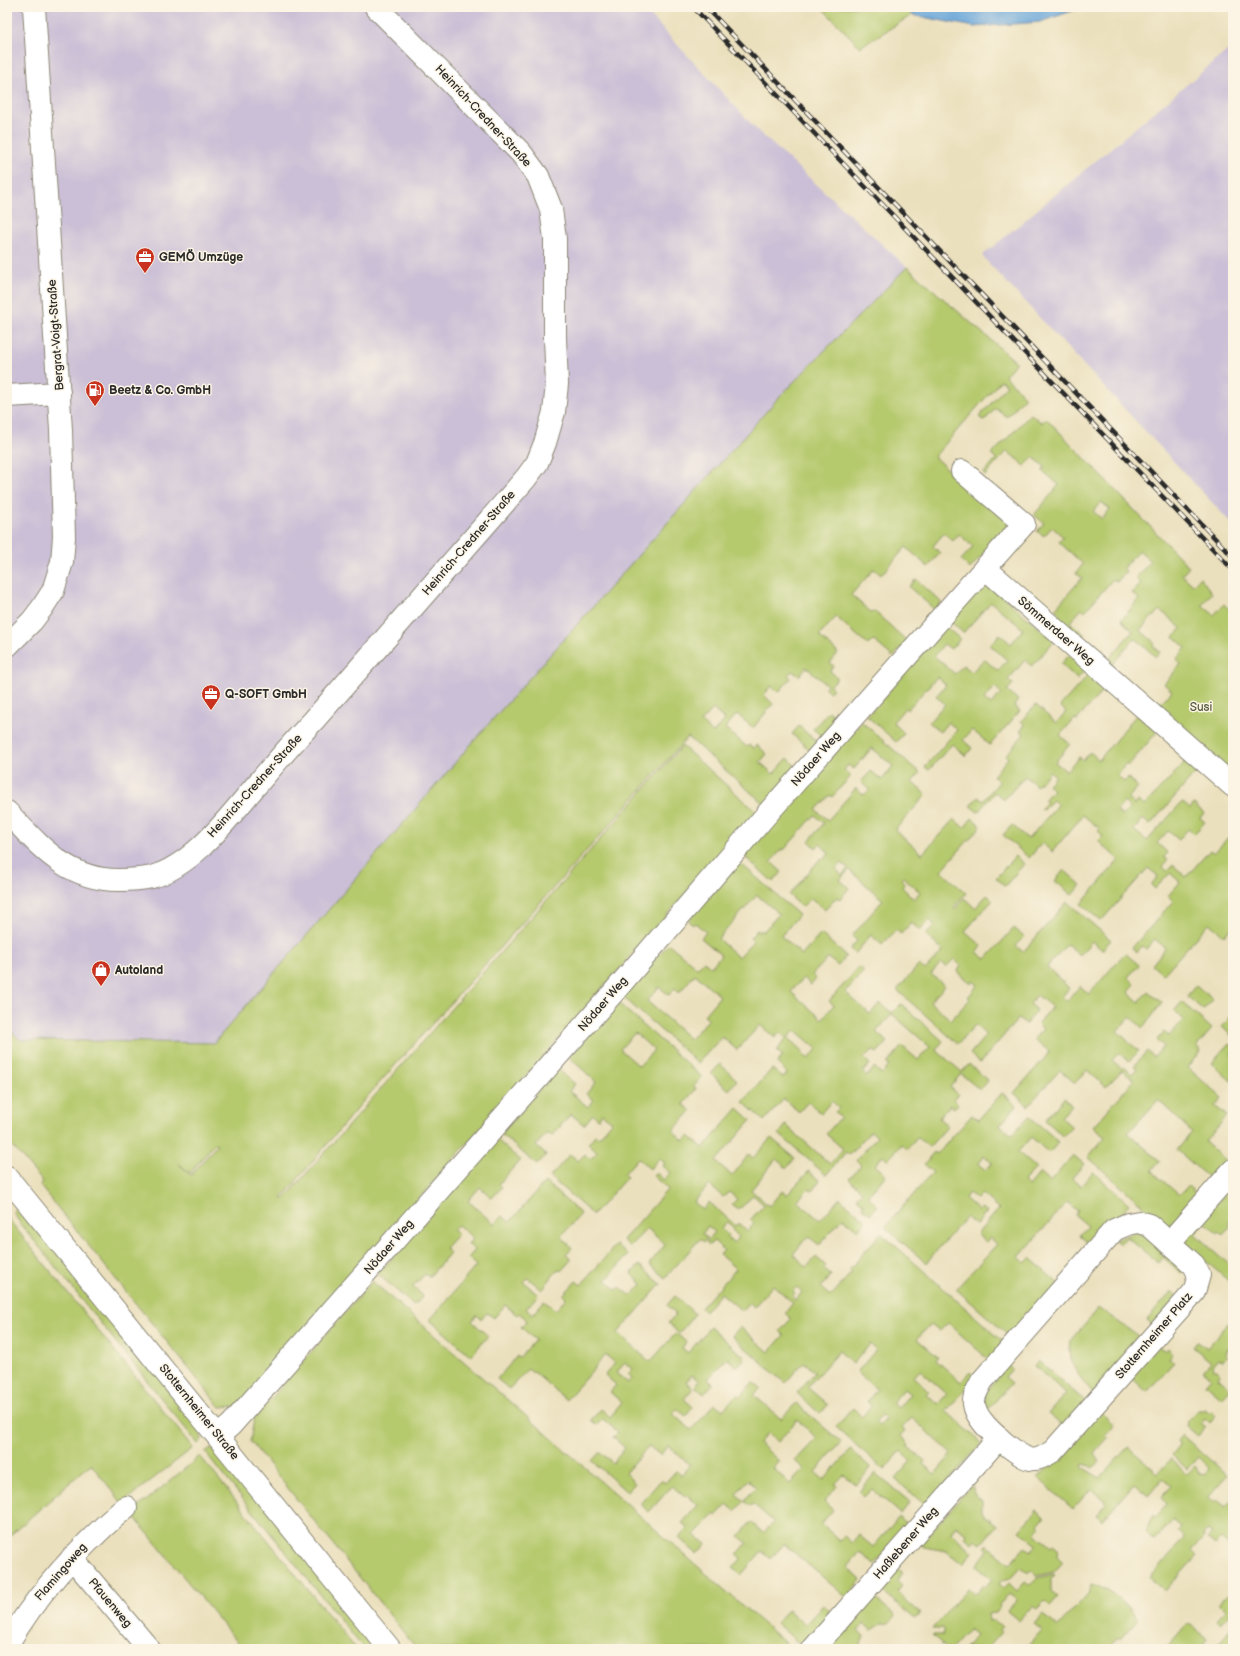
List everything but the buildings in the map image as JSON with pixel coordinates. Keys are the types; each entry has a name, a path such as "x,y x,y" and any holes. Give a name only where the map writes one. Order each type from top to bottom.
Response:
{"street":[{"name":"Bergrat-Voigt-Straße","path":"7,646 42,608 53,592 62,562 65,525 53,285 46,219 34,7"},
{"name":"Heinrich-Credner-Straße","path":"7,812 47,852 65,866 86,875 107,880 131,880 153,877 175,866 195,853 234,811 420,600 526,478 537,463 549,431 554,412 557,384 555,338 555,239 551,209 538,176 520,153 376,7"},
{"path":"7,396 59,393"},
{"path":"962,471 1024,524 985,568"},
{"name":"Sömmerdaer Weg","path":"985,568 1233,786"},
{"name":"Nödaer Weg","path":"218,1436 231,1425 383,1254 618,987 763,819 985,568"},
{"path":"1169,1243 1233,1170"},
{"name":"Stotternheimer Straße","path":"7,1177 390,1649"},
{"name":"Stotternheimer Platz","path":"1139,1222 1149,1225 1169,1243 1194,1265 1199,1275 1194,1292 1053,1451 1042,1457 1031,1460 1016,1453 983,1423 976,1413 974,1403 976,1393 982,1381 1114,1230 1128,1224 1139,1222"},
{"name":"Haßlebener Weg","path":"813,1649 999,1438"},
{"name":"Flamingoweg","path":"7,1645 33,1604 72,1558 98,1530 126,1508"},
{"name":"Pfauenweg","path":"72,1558 149,1649"}],"shaded area":[{"path":"7,7 642,7 759,132 907,267 780,396 486,727 214,1043 20,1040 7,1027"},
{"path":"1233,46 1233,525 982,256"}],"green space":[{"path":"821,7 906,7 912,15 860,47"},
{"path":"907,267 1016,362 1005,376 1025,397 1007,417 996,408 984,421 979,417 1007,385 1001,380 934,457 1010,524 970,569 961,560 973,547 959,534 953,541 944,533 933,546 940,553 928,567 906,547 881,575 874,569 851,595 872,613 874,611 907,641 893,657 873,640 868,645 836,617 819,636 838,653 830,663 834,666 830,671 838,678 830,686 833,689 830,692 825,688 827,685 806,667 799,676 792,671 788,675 791,678 779,692 771,686 764,695 773,704 753,728 737,714 725,728 747,747 749,745 754,748 757,745 767,754 760,762 773,774 788,758 797,767 764,804 688,737 365,1099 282,1198 284,1199 682,746 757,812 237,1406 220,1407 40,1186 43,1182 7,1140 7,1027 20,1040 214,1043 486,727 780,396","holes":["713,709 725,720 713,733 701,722","215,1143 217,1145 191,1175 179,1164 190,1173"]},
{"name":"Susi","path":"1031,414 1042,423 1046,418 1189,567 1182,575 1193,585 1200,577 1212,593 1202,605 1214,615 1224,604 1233,613 1233,777 1155,709 1172,691 1164,684 1181,664 1176,660 1186,648 1174,637 1181,628 1160,610 1140,630 1155,643 1153,646 1160,652 1156,657 1135,638 1111,666 1106,662 1133,631 1121,620 1139,599 1132,593 1141,584 1135,578 1151,561 1139,550 1123,568 1126,571 1117,582 1113,579 1085,611 1082,609 1070,622 1085,635 1079,642 1055,621 1060,614 1055,609 1082,578 1076,573 1083,564 1059,542 1063,537 1052,527 1044,536 1037,531 1044,523 1034,515 1059,485 1042,470 1045,467 1033,457 1025,466 1007,451 985,476 983,474 996,459 991,455","holes":["1101,502 1110,509 1102,519 1093,511"]},
{"path":"916,579 941,602 935,610 909,587"},
{"path":"985,581 1054,641 1032,666 1025,660 1008,680 1013,684 1007,691 1018,700 1014,706 1020,711 990,745 972,730 963,740 972,748 966,756 952,744 929,770 925,767 957,730 948,722 940,732 929,722 945,704 936,696 946,685 937,677 907,710 905,708 893,722 904,733 896,742 867,716 946,627 960,639 951,649 944,644 934,656 955,674 963,665 972,672 984,659 998,671 1007,660 990,645 1000,634 1011,644 1023,629 991,602 963,633 950,621","holes":["995,687 1001,693 991,705 984,699"]},
{"path":"1069,655 1086,669 1077,679 1061,664"},
{"path":"1090,673 1106,687 1077,720 1074,719 1060,735 1070,744 1055,762 1066,771 1079,757 1083,760 1090,752 1099,760 1137,714 1157,732 1128,766 1126,764 1117,775 1124,782 1128,778 1138,787 1128,798 1135,805 1138,801 1144,806 1188,759 1199,769 1150,825 1143,819 1134,830 1147,841 1182,802 1190,809 1194,804 1204,813 1200,818 1205,822 1194,834 1188,829 1179,840 1168,831 1157,843 1168,853 1164,857 1168,860 1162,866 1167,871 1173,865 1186,877 1210,850 1214,853 1233,832 1233,926 1224,936 1209,923 1163,975 1152,965 1165,948 1155,939 1146,949 1142,946 1137,952 1132,948 1173,901 1168,896 1180,882 1170,873 1155,889 1151,885 1158,876 1148,868 1101,921 1081,904 1119,860 1098,841 1103,836 1098,831 1100,829 1083,815 1052,852 1042,843 1029,858 1003,835 1012,825 1028,839 1058,805 1053,800 1043,810 1041,809 1047,802 1044,800 1053,790 1048,785 1055,776 1050,771 1037,786 1025,776 1004,800 995,792 978,812 970,806 978,797 983,801 999,782 993,776 1008,758 1006,755 1024,734 1020,731 1025,725 1021,721 1036,705 1056,723 1066,712 1060,706","holes":["1124,802 1130,808 1123,816 1117,811"]},
{"path":"829,711 838,720 823,737 813,729"},
{"path":"862,722 920,773 912,782 926,795 895,830 922,854 954,819 964,828 972,818 981,826 941,871 966,893 953,908 955,909 964,898 975,908 987,895 993,900 965,931 982,946 977,952 986,959 1014,928 1025,937 1016,946 1023,952 1067,902 1111,940 1102,950 1092,941 1080,955 1067,944 1047,967 1069,988 1062,997 1067,1001 1080,986 1089,994 1125,953 1139,965 1128,977 1135,984 1128,992 1139,1002 1148,991 1162,1003 1143,1028 1130,1017 1117,1031 1139,1051 1129,1061 1119,1053 1112,1060 1122,1069 1124,1067 1132,1074 1137,1068 1134,1066 1147,1051 1154,1057 1164,1046 1157,1040 1164,1032 1169,1036 1184,1020 1174,1011 1182,1002 1212,1029 1197,1046 1201,1051 1187,1067 1222,1098 1215,1106 1227,1116 1205,1142 1227,1162 1211,1180 1177,1150 1192,1132 1158,1100 1128,1133 1160,1161 1152,1171 1179,1195 1188,1186 1198,1195 1168,1228 1088,1157 1105,1137 1093,1127 1134,1080 1122,1070 1106,1087 1087,1070 1075,1083 1060,1070 1028,1106 1014,1093 1050,1052 1034,1039 1043,1029 1038,1024 1052,1007 1037,995 1030,1004 1037,1010 1026,1024 1019,1018 980,1063 970,1054 986,1035 975,1025 958,1044 897,990 919,965 925,970 943,951 926,935 935,925 929,920 920,930 911,923 901,934 896,930 882,945 871,935 855,954 850,949 857,941 852,936 883,900 849,870 840,880 849,888 840,899 837,897 825,910 811,898 802,907 789,895 821,858 823,860 829,853 820,844 816,848 809,841 824,823 815,815 784,850 782,849 771,862 782,872 773,882 744,856","holes":["872,748 893,766 882,780 871,771 861,782 869,790 864,795 856,788 828,820 816,810 830,795 832,797 851,776 844,770 848,765 854,769","841,863 848,868 842,875 836,869","903,877 920,892 914,899 902,887 905,883 901,879","954,959 961,966 957,972 971,984 973,981 978,985 968,997 970,999 951,1020 930,1002 945,986 931,974 941,963 946,967"]},
{"path":"799,726 818,743 811,751 792,734"},
{"path":"1015,856 1024,864 1005,886 996,878"},
{"path":"739,862 799,915 781,936 802,955 821,934 846,956 838,966 828,958 812,975 816,979 811,985 803,978 791,992 822,1019 834,1005 829,1001 859,967 864,971 845,992 870,1014 880,1003 892,1013 901,1004 943,1041 936,1050 962,1072 969,1064 988,1081 980,1090 961,1074 950,1087 958,1094 953,1099 958,1104 954,1108 950,1105 939,1118 948,1126 929,1147 917,1137 907,1149 902,1144 888,1160 883,1155 875,1165 886,1175 868,1196 878,1206 870,1214 862,1207 864,1204 856,1197 862,1191 849,1179 861,1165 856,1160 877,1137 871,1131 849,1155 846,1152 826,1175 779,1134 786,1125 830,1164 843,1149 826,1134 841,1117 835,1112 839,1108 832,1101 821,1113 808,1102 799,1112 784,1099 764,1121 743,1102 772,1069 783,1078 787,1073 777,1063 783,1056 777,1051 786,1038 780,1032 775,1038 760,1025 737,1050 722,1037 698,1063 622,996 669,944 697,968 704,961 711,967 721,955 701,938 706,932 695,923 693,925 688,921","holes":["757,895 779,914 763,932 761,930 759,932 757,930 750,938 753,941 738,957 718,939","695,974 720,996 704,1015 709,1019 690,1039 647,1001 659,987 669,995 675,988 679,993","892,1014 930,1047 918,1060 902,1046 887,1064 889,1066 882,1074 874,1068 867,1076 863,1072 870,1064 864,1058 872,1050 877,1053 887,1042 876,1032","795,1030 817,1049 809,1059 802,1054 803,1052 788,1038"]},
{"path":"1064,870 1081,885 1072,895 1055,881"},
{"path":"1196,985 1213,1000 1203,1010 1187,996"},
{"path":"617,1002 702,1077 694,1086 696,1089 683,1104 691,1111 673,1131 684,1141 689,1136 703,1148 738,1108 751,1120 716,1161 732,1176 749,1154 753,1158 771,1138 795,1158 787,1168 776,1159 751,1190 769,1206 782,1191 787,1195 809,1171 820,1181 812,1191 808,1189 797,1201 820,1220 840,1198 866,1221 858,1230 843,1218 819,1245 808,1236 793,1254 807,1267 816,1257 826,1266 823,1269 831,1275 821,1287 831,1296 852,1272 849,1270 881,1233 1006,1344 990,1361 948,1323 940,1331 931,1324 917,1339 938,1357 936,1360 961,1382 970,1372 976,1378 946,1411 982,1443 926,1506 895,1479 911,1461 901,1451 884,1470 836,1427 853,1408 862,1417 871,1406 867,1401 877,1390 857,1372 876,1350 870,1344 853,1364 839,1351 807,1387 828,1405 820,1414 797,1393 815,1372 804,1362 785,1383 732,1336 740,1327 769,1352 784,1335 780,1331 791,1319 785,1313 793,1303 773,1285 754,1307 749,1303 742,1311 721,1293 705,1312 701,1308 736,1269 720,1255 724,1250 714,1241 709,1245 706,1242 715,1232 708,1226 702,1234 707,1238 704,1242 700,1239 665,1278 649,1264 665,1245 647,1228 630,1247 623,1240 668,1189 653,1176 656,1173 664,1180 670,1173 662,1166 665,1163 659,1158 650,1169 638,1158 624,1174 627,1177 593,1215 550,1177 570,1154 578,1161 585,1154 590,1159 597,1152 588,1144 595,1135 599,1137 612,1122 602,1114 598,1119 593,1114 584,1125 571,1114 552,1136 547,1133 536,1146 546,1155 537,1165 501,1134 558,1069 575,1084 569,1091 588,1107 594,1100 586,1094 596,1082 569,1057","holes":["635,1033 654,1050 639,1066 620,1049","709,1185 723,1197 729,1192 737,1199 732,1204 738,1209 740,1207 741,1208 753,1195 764,1205 750,1220 754,1224 747,1231 738,1223 736,1226 709,1202 703,1210 694,1202","727,1222 734,1228 732,1230 739,1237 733,1243 726,1237 728,1235 721,1229","797,1287 802,1292 796,1300 792,1297 795,1293 793,1291","920,1370 947,1394 938,1404 926,1394 929,1391 914,1377","904,1389 910,1394 898,1408 892,1403","882,1415 886,1419 879,1426 875,1422","912,1418 952,1454 935,1474 923,1464 925,1461 907,1446 909,1444 901,1436 905,1431 902,1428"]},
{"path":"1233,1014 1233,1037 1222,1027"},
{"path":"1229,1044 1233,1047 1232,1082 1212,1063"},
{"path":"720,1064 737,1080 729,1090 711,1074"},
{"path":"1002,1093 1017,1106 1000,1125 1012,1135 1029,1116 1059,1142 1049,1153 1031,1137 1018,1152 1036,1168 1024,1181 1029,1186 1040,1173 1050,1182 1073,1155 1084,1164 1072,1178 1081,1186 1093,1172 1129,1204 1092,1246 1080,1235 1088,1226 1075,1215 1078,1211 1067,1202 1019,1257 1025,1263 1030,1258 1059,1284 1011,1338 956,1289 997,1244 990,1238 986,1242 977,1234 999,1209 982,1194 977,1199 969,1193 965,1198 979,1211 982,1208 987,1212 976,1225 966,1217 926,1263 885,1227 933,1172 924,1164 934,1152 937,1154 972,1115 978,1120","holes":["984,1156 992,1163 986,1170 978,1164"]},
{"path":"1064,1098 1072,1105 1061,1117 1072,1127 1063,1136 1045,1120"},
{"path":"497,1140 520,1160 499,1184 502,1187 492,1198 480,1187 468,1201 494,1224 502,1216 510,1222 545,1182 581,1214 561,1236 572,1248 566,1254 572,1259 561,1271 558,1269 542,1290 528,1278 524,1282 538,1295 526,1309 533,1314 544,1301 556,1310 566,1298 563,1295 576,1281 581,1285 616,1245 628,1255 606,1280 617,1290 620,1287 631,1296 642,1284 631,1274 639,1265 661,1284 618,1333 650,1362 676,1333 686,1342 682,1348 688,1353 710,1327 745,1358 737,1367 727,1358 708,1379 713,1384 704,1394 695,1386 699,1381 692,1375 686,1382 693,1388 684,1399 693,1407 686,1416 677,1409 673,1414 691,1430 715,1404 723,1410 737,1394 740,1397 753,1382 761,1388 754,1395 781,1419 796,1403 841,1442 815,1472 824,1480 851,1450 871,1468 856,1485 844,1475 835,1484 837,1486 824,1502 833,1510 821,1524 839,1540 844,1536 852,1543 859,1535 873,1547 899,1517 909,1525 874,1565 860,1552 847,1567 861,1580 846,1597 784,1544 771,1559 762,1551 741,1575 733,1568 741,1559 737,1555 747,1543 739,1536 751,1522 763,1533 774,1522 753,1504 750,1506 744,1501 735,1511 727,1504 716,1516 714,1514 695,1535 706,1544 697,1554 679,1538 688,1528 682,1523 698,1505 687,1495 685,1497 672,1486 649,1512 640,1504 661,1480 665,1483 676,1471 681,1475 690,1465 668,1446 660,1455 649,1446 625,1473 635,1483 627,1492 592,1461 600,1452 613,1463 625,1448 613,1437 618,1432 603,1419 597,1425 591,1420 601,1409 610,1417 622,1403 610,1392 616,1385 605,1375 615,1363 606,1355 566,1400 534,1372 533,1373 528,1369 509,1389 497,1379 517,1356 520,1357 535,1340 521,1327 527,1320 519,1313 517,1315 505,1305 494,1318 487,1313 481,1319 477,1315 472,1321 488,1336 471,1356 430,1320 476,1266 468,1258 475,1250 468,1244 473,1238 458,1225 453,1230 458,1234 445,1248 450,1253 429,1277 425,1274 413,1287 423,1296 414,1306 378,1274","holes":["625,1363 633,1369 628,1374 632,1378 628,1383 616,1373","797,1420 817,1438 795,1461 804,1469 790,1484 773,1468 779,1461 759,1443 768,1433 778,1442","748,1480 756,1487 744,1501 736,1494"]},
{"path":"1233,1185 1233,1218 1228,1223 1231,1226 1223,1235 1219,1232 1218,1233 1205,1222 1195,1234 1233,1268 1233,1285 1183,1241"},
{"path":"21,1205 199,1425 202,1440 198,1444 20,1223 14,1214 15,1210"},
{"path":"7,1216 193,1448 122,1503 91,1464 7,1538"},
{"path":"1136,1232 1146,1236 1183,1270 1181,1273 1163,1257 1158,1263 1127,1237 1120,1244 1115,1240"},
{"path":"372,1281 792,1649 417,1649 250,1441 254,1419"},
{"path":"1172,1291 1178,1298 1154,1326 1147,1320"},
{"path":"675,1296 695,1314 679,1333 668,1323 676,1314 667,1305"},
{"path":"1099,1308 1138,1336 1139,1340 1093,1393 1075,1370 1069,1350 1070,1342"},
{"path":"1233,1318 1233,1355 1232,1350 1227,1349 1226,1357 1223,1361 1218,1359 1212,1366 1214,1370 1217,1370 1221,1374 1218,1378 1230,1388 1221,1398 1205,1384 1211,1377 1203,1371 1211,1362 1193,1347 1198,1341 1207,1348"},
{"path":"1156,1344 1165,1351 1168,1348 1173,1353 1169,1358 1174,1362 1147,1392 1134,1380 1131,1373"},
{"path":"1038,1361 1086,1402 1064,1427 1048,1414 1066,1393 1034,1366"},
{"path":"1007,1365 1012,1369 1005,1377 1012,1383 987,1410 985,1394"},
{"path":"1198,1409 1205,1409 1210,1413 1211,1411 1216,1416 1210,1423 1205,1418 1201,1423 1206,1427 1198,1436 1186,1426 1187,1421"},
{"path":"1101,1412 1114,1425 1105,1435 1108,1438 1094,1453 1099,1461 1093,1468 1084,1463 1082,1467 1100,1478 1128,1447 1158,1473 1171,1459 1187,1474 1195,1466 1200,1473 1206,1474 1209,1468 1198,1457 1187,1469 1172,1455 1180,1445 1177,1441 1182,1435 1227,1475 1208,1497 1215,1503 1217,1500 1226,1507 1231,1501 1233,1503 1233,1540 1228,1545 1221,1539 1215,1545 1207,1538 1212,1533 1208,1530 1203,1534 1205,1536 1192,1551 1197,1556 1165,1591 1150,1578 1184,1538 1178,1532 1181,1527 1173,1520 1154,1540 1145,1532 1154,1515 1156,1517 1167,1504 1161,1498 1171,1485 1163,1478 1148,1496 1134,1484 1102,1520 1097,1515 1107,1503 1091,1489 1073,1509 1038,1478 1096,1413"},
{"path":"211,1448 223,1454 381,1649 364,1649 205,1452"},
{"path":"200,1456 356,1649 243,1649 131,1513"},
{"path":"875,1473 910,1502 901,1514 872,1489 864,1497 859,1492"},
{"path":"972,1485 974,1494 982,1501 982,1513 997,1525 981,1544 975,1539 972,1543 965,1537 967,1534 957,1526 951,1533 973,1552 963,1564 946,1551 924,1547 920,1544"},
{"path":"1037,1510 1045,1517 1038,1524 1040,1526 1035,1533 1051,1547 1053,1545 1058,1549 1057,1556 1063,1562 1054,1572 1037,1576 1031,1570 1028,1573 1020,1567 1009,1579 1003,1579 999,1584 1004,1588 1009,1583 1017,1591 1025,1582 1030,1586 1037,1578 1054,1574 1055,1575 1051,1579 1051,1591 1058,1597 1050,1606 1045,1601 1037,1609 1033,1605 1019,1621 1007,1611 1017,1600 1009,1594 999,1605 1001,1607 996,1613 988,1614 989,1621 994,1620 1002,1627 1000,1630 1002,1632 987,1649 965,1648 976,1635 969,1629 951,1649 948,1649 932,1635 943,1635 943,1629 932,1629 968,1588 975,1594 983,1585 985,1587 992,1579 976,1566 988,1550 985,1547 987,1545 1010,1564 1025,1547 1031,1552 1037,1545 1019,1530"},
{"path":"898,1569 903,1573 897,1581 902,1586 897,1592 920,1613 915,1619 880,1589"},
{"path":"1091,1585 1108,1590 1131,1609 1137,1620 1121,1638 1119,1636 1112,1644 1117,1649 1031,1649 1028,1646 1042,1630 1034,1624 1043,1614 1058,1627 1088,1594"},
{"path":"1233,1588 1233,1609 1221,1623 1217,1619 1225,1610 1219,1604"},
{"path":"874,1597 896,1616 889,1623 882,1624 872,1630 864,1624 858,1631 864,1636 861,1643 862,1649 828,1649"},
{"path":"823,1605 832,1613 803,1647 776,1623 788,1610 805,1625"},
{"path":"1190,1624 1207,1639 1199,1649 1165,1649 1186,1625"},
{"path":"1233,1627 1233,1649 1213,1649"}],"water":[{"path":"906,7 1078,7 1075,10 1040,22 974,27 912,15"}],"railway":[{"path":"693,7 1233,570"},
{"path":"706,7 1233,557"}],"place":[{"name":"GEMÖ Umzüge","path":"145,274"},
{"name":"Beetz & Co. GmbH","path":"95,407"},
{"name":"Q-SOFT GmbH","path":"211,711"},
{"name":"Autoland","path":"101,987"}]}
